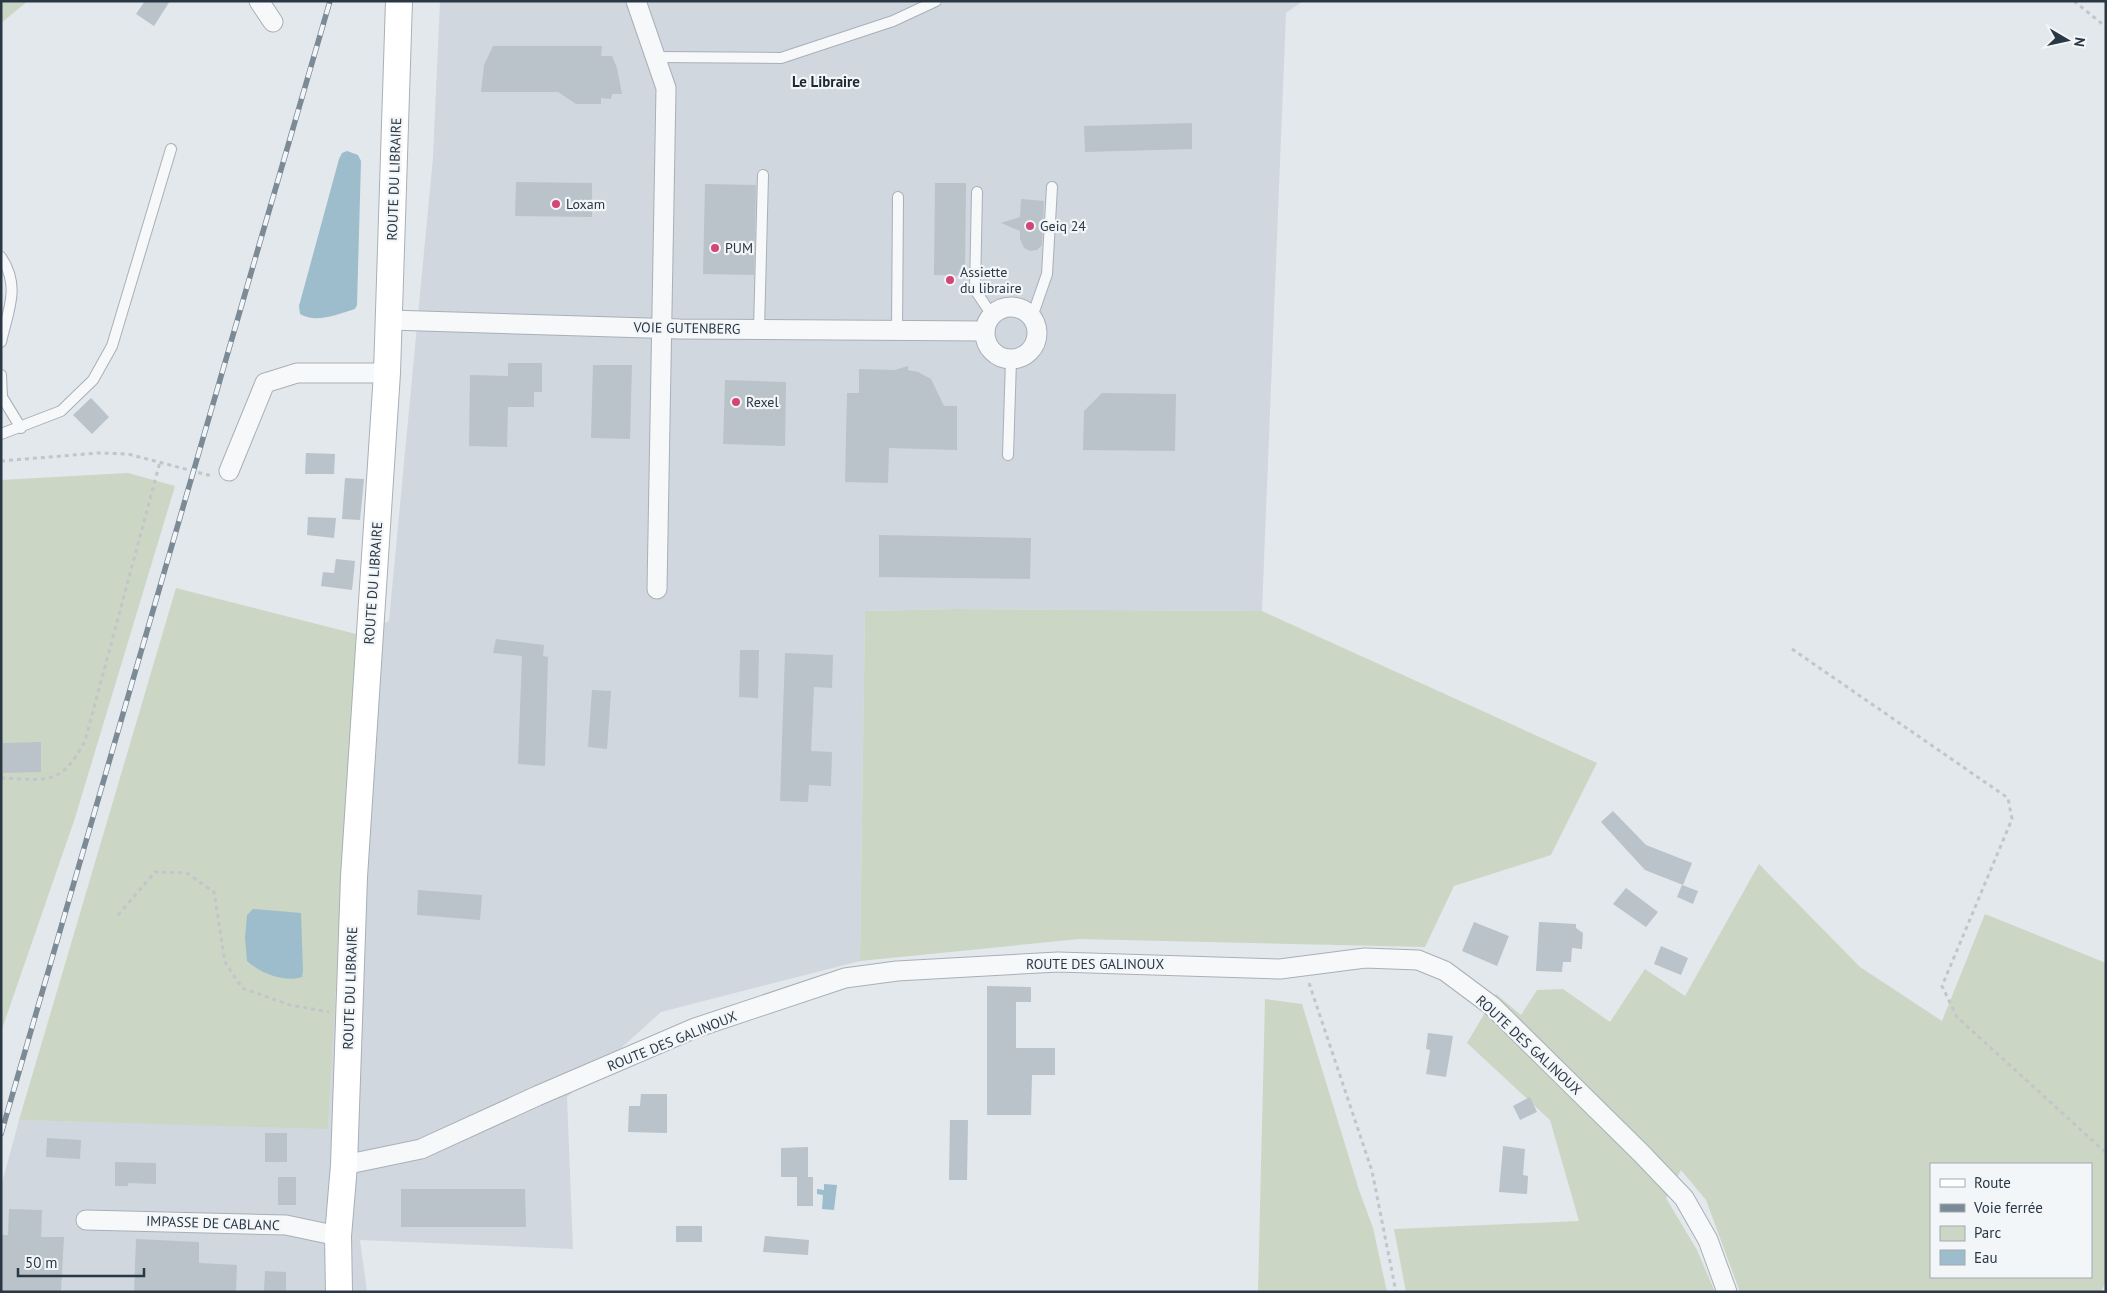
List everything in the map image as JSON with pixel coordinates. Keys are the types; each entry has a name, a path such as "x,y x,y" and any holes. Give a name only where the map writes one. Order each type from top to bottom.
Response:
{"main road":[{"name":"ROUTE DU LIBRAIRE","path":"339,1292 338,1236 344,1165 354,877 390,320 399,1"}],"street":[{"path":"259,1 273,22"},
{"path":"636,1 666,88 657,589"},
{"path":"1008,306 1017,307 1025,310 1032,317 1036,325 1037,338 1028,354 1011,360 1002,358 988,346 988,323 999,309 1008,306"},
{"name":"VOIE GUTENBERG","path":"390,320 662,329 897,330 988,323"},
{"path":"229,471 265,383 297,373 387,372"},
{"name":"ROUTE DES GALINOUX","path":"344,1165 422,1149 537,1096 695,1028 845,978 897,971 1058,962 1280,969 1365,958 1418,960 1445,970 1492,1006 1641,1152 1684,1198 1708,1240 1727,1292"},
{"name":"IMPASSE DE CABLANC","path":"86,1220 286,1225 338,1236"}],"lane":[{"path":"656,57 781,58 893,21 936,1"},
{"path":"1,434 21,428 61,411 93,380 112,346 171,149"},
{"path":"759,329 763,175"},
{"path":"1032,317 1047,274 1052,187"},
{"path":"977,192 975,290 988,323"},
{"path":"897,330 898,197"},
{"path":"1,258 9,270 13,291 1,342"},
{"path":"1008,455 1011,360"},
{"path":"1,375 2,397 21,428"}],"path":[{"path":"2074,1 2106,27"},
{"path":"1,461 98,453 128,454 208,475 229,471"},
{"path":"1,778 52,778 66,770 76,758 85,741 160,462"},
{"path":"1792,649 2008,798 2012,819 1942,986 1957,1017 2106,1153"},
{"path":"118,914 154,872 187,873 214,892 225,962 242,988 290,1005 349,1016"},
{"path":"1303,966 1372,1171 1396,1292"}],"shaded area":[{"path":"440,1 1303,1 1286,13 1262,611 956,609 865,611 860,961 661,1012 567,1097 573,1249 360,1240 367,1292 1,1292 1,1187 19,1120 328,1128 356,634 389,621 433,157"}],"green space":[{"path":"1,1 28,1 1,23"},
{"path":"128,473 175,486 75,818 1,1032 1,480"},
{"path":"176,588 356,634 328,1129 19,1120"},
{"path":"956,609 1262,611 1597,763 1551,855 1454,886 1425,947 1079,939 860,961 865,611"},
{"path":"1759,864 1860,967 1942,1021 1985,914 2106,963 2106,1281 2101,1292 1740,1292 1706,1200 1681,1170 1666,1198 1697,1250 1715,1292 1406,1292 1394,1229 1579,1221 1550,1120 1467,1043 1496,994 1521,1015 1537,990 1563,989 1610,1022 1645,969 1685,996"},
{"path":"1265,999 1302,1004 1359,1190 1373,1228 1387,1292 1258,1292"}],"water":[{"path":"347,151 358,155 361,161 357,305 355,309 327,317 307,317 300,314 299,306 339,159 342,153"},
{"path":"253,909 301,913 302,977 288,979 273,976 247,961 245,938 247,915"},
{"path":"824,1184 837,1185 834,1210 822,1209 823,1195 817,1194 817,1189 824,1190"}],"building":[{"path":"145,1 170,1 154,26 136,14"},
{"path":"493,46 602,46 601,56 612,56 617,68 622,94 612,94 611,99 601,98 601,104 576,104 558,92 481,92 484,65"},
{"path":"1192,123 1192,149 1085,152 1084,126"},
{"path":"516,182 592,183 592,217 515,216"},
{"path":"935,183 966,183 965,276 934,275"},
{"path":"705,184 756,185 754,275 703,274"},
{"path":"1021,199 1044,201 1042,245 1037,250 1030,251 1024,248 1020,239 1020,231 1001,223 1020,217"},
{"path":"508,363 542,363 542,392 534,392 534,407 508,407 507,447 469,446 470,375 508,376"},
{"path":"593,365 632,365 630,439 591,438"},
{"path":"908,366 908,370 918,372 931,379 944,406 957,406 957,450 889,448 888,483 845,482 847,393 859,393 859,369 894,370"},
{"path":"725,380 786,382 785,446 723,444"},
{"path":"1102,393 1176,394 1175,451 1083,450 1084,411"},
{"path":"91,398 109,417 92,434 73,415"},
{"path":"306,453 335,454 334,474 305,474"},
{"path":"345,478 364,479 360,520 342,519"},
{"path":"308,517 336,518 334,538 307,535"},
{"path":"879,535 1031,538 1030,579 879,577"},
{"path":"336,559 355,561 352,590 321,586 323,572 334,573"},
{"path":"496,639 544,645 543,656 548,657 545,766 518,764 522,656 493,653"},
{"path":"740,650 759,650 758,698 739,697"},
{"path":"785,653 833,655 832,688 814,687 811,751 832,752 831,786 809,785 808,802 780,801"},
{"path":"592,690 611,691 607,749 588,747"},
{"path":"41,742 41,772 3,773 3,743"},
{"path":"1613,811 1646,845 1692,863 1683,885 1645,870 1601,822"},
{"path":"1682,885 1698,891 1693,904 1677,897"},
{"path":"1626,888 1658,912 1646,927 1613,904"},
{"path":"418,890 482,895 480,920 417,915"},
{"path":"1474,922 1509,936 1497,966 1462,951"},
{"path":"1539,922 1576,924 1576,928 1583,933 1582,949 1572,948 1571,962 1563,962 1562,972 1536,971"},
{"path":"1661,946 1688,958 1681,975 1654,964"},
{"path":"987,986 1031,987 1031,1002 1016,1002 1016,1048 1055,1048 1055,1075 1032,1075 1031,1115 987,1115"},
{"path":"1428,1033 1453,1036 1446,1077 1426,1074 1430,1050 1426,1049"},
{"path":"641,1094 667,1094 667,1133 628,1132 629,1106 640,1106"},
{"path":"1530,1097 1537,1112 1520,1120 1513,1106"},
{"path":"950,1120 968,1120 967,1180 949,1180"},
{"path":"265,1133 287,1133 287,1162 265,1162"},
{"path":"47,1138 81,1140 80,1159 46,1157"},
{"path":"1503,1146 1525,1149 1523,1175 1528,1176 1527,1194 1499,1192"},
{"path":"808,1147 808,1177 813,1177 813,1206 797,1206 797,1177 781,1177 781,1148"},
{"path":"115,1162 156,1163 156,1184 128,1183 128,1186 115,1186"},
{"path":"278,1177 296,1177 296,1205 278,1205"},
{"path":"401,1189 525,1189 526,1227 401,1227"},
{"path":"9,1209 42,1210 41,1237 64,1237 61,1292 1,1292 1,1235 8,1235"},
{"path":"676,1226 702,1226 702,1242 676,1242"},
{"path":"765,1236 809,1240 808,1255 763,1252"},
{"path":"136,1239 199,1242 199,1263 237,1265 236,1292 134,1292"},
{"path":"265,1271 286,1272 286,1292 264,1292"}],"railway":[{"path":"1,1134 330,1"}],"place":[{"name":"Loxam","path":"556,204"},
{"name":"Geiq 24","path":"1030,226"},
{"name":"PUM","path":"715,248"},
{"name":"Assiette du libraire","path":"950,280"},
{"name":"Rexel","path":"736,402"}],"district":[{"name":"Le Libraire","path":"826,81"}]}
